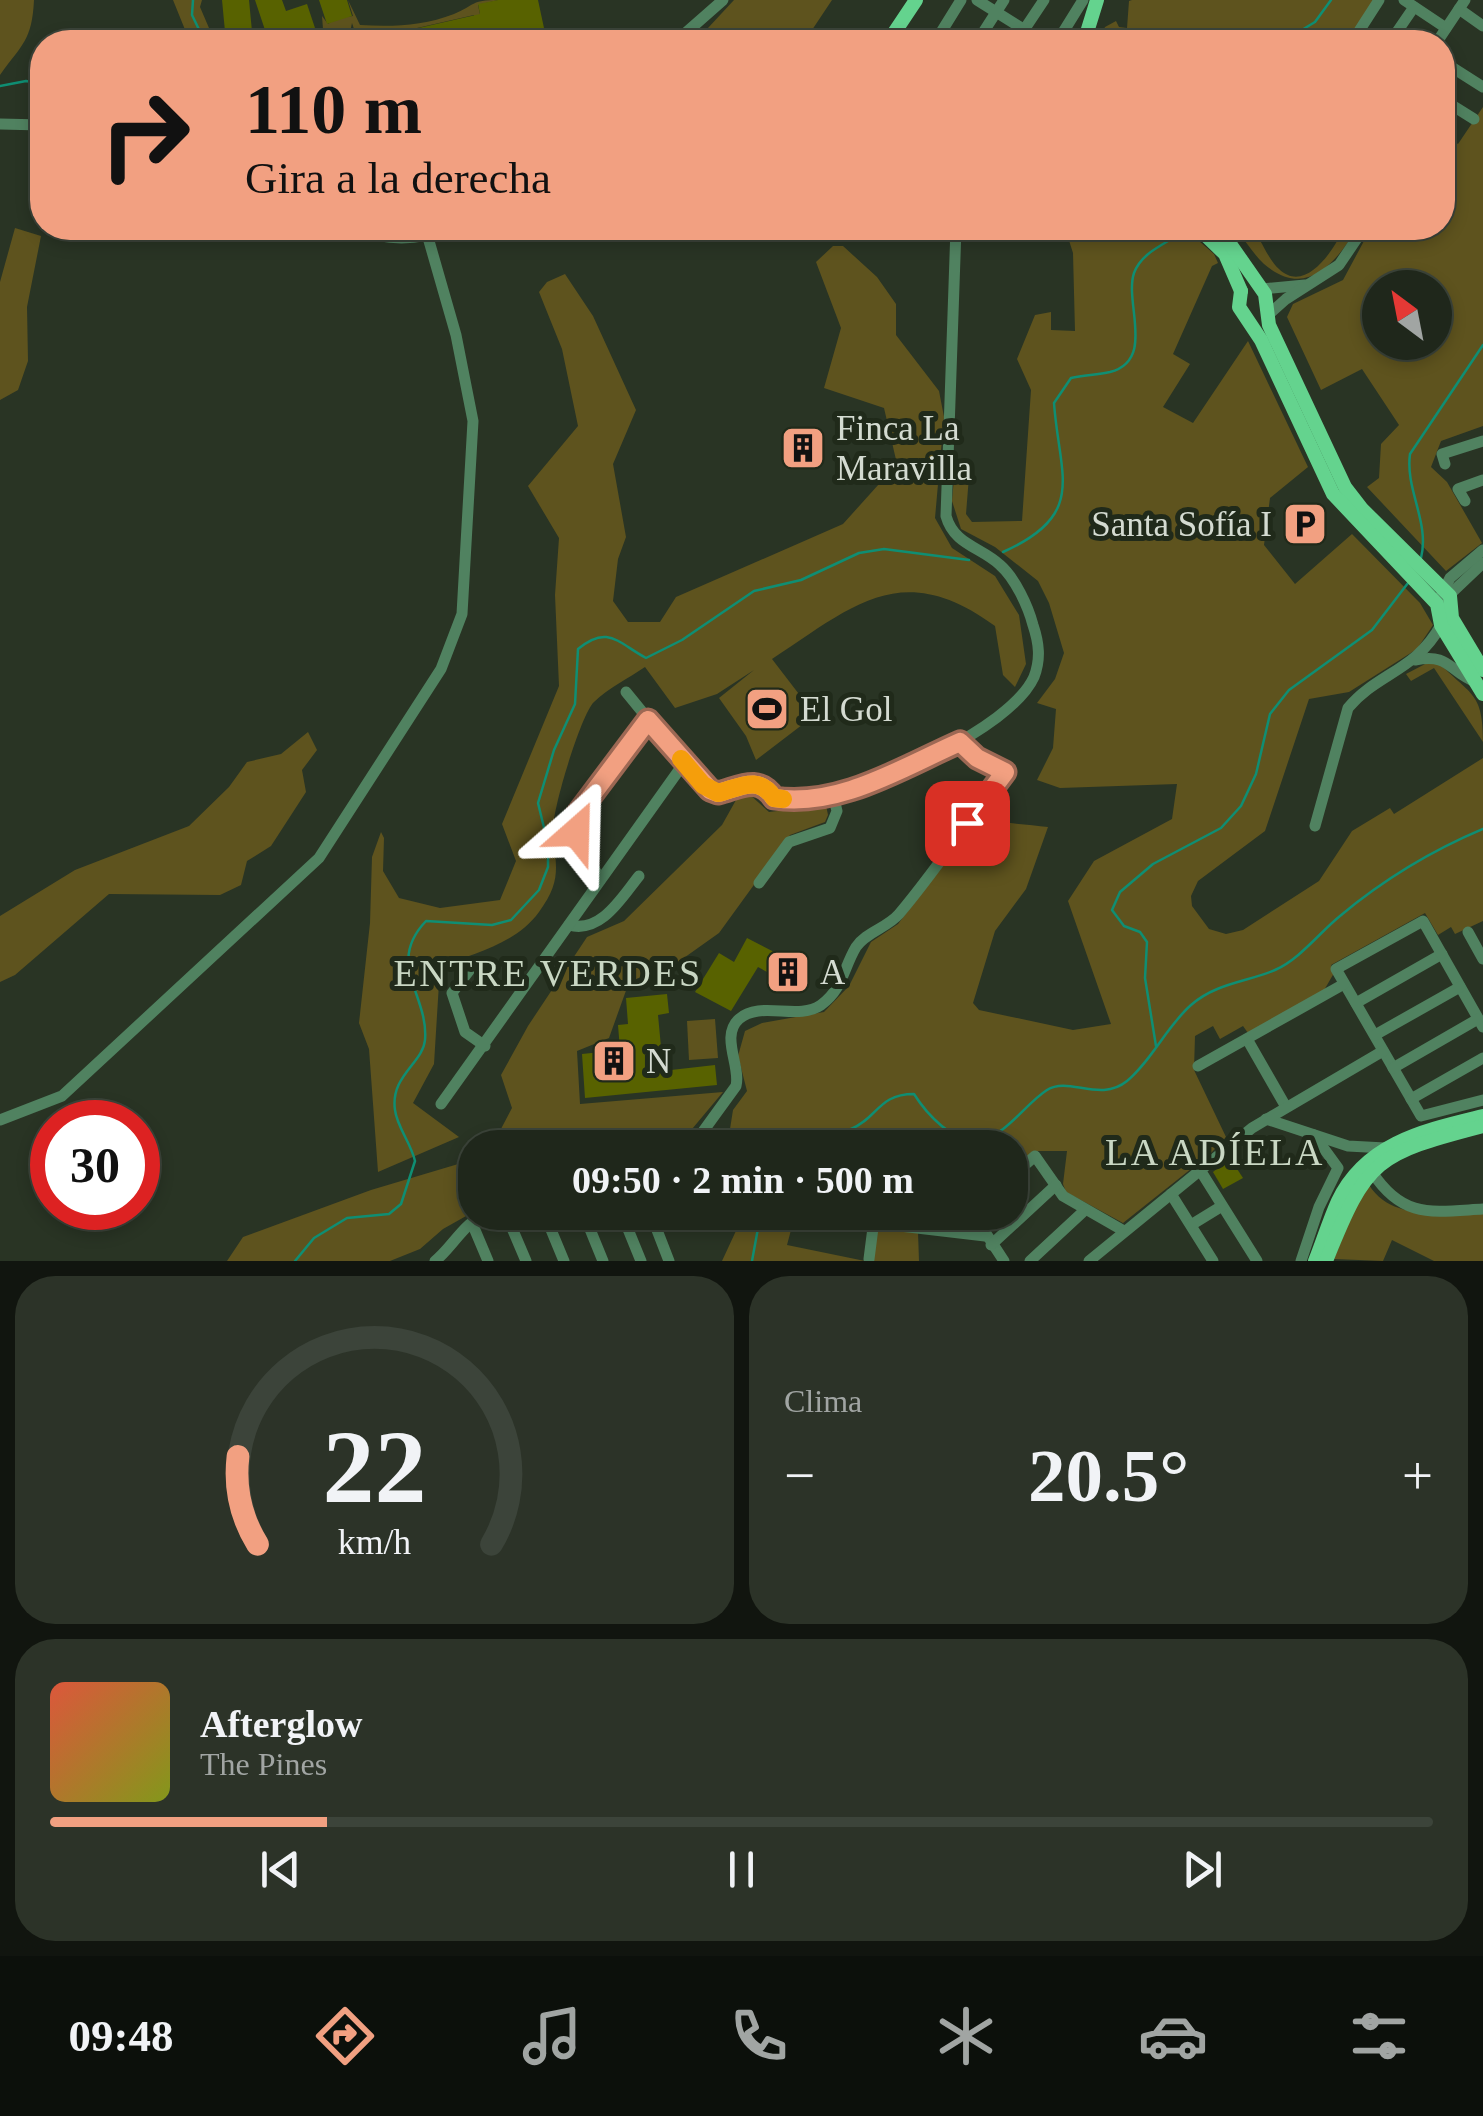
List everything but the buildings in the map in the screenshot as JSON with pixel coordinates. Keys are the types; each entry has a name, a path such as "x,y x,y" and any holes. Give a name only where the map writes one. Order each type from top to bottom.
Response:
{"main road":[{"path":"897,30 916,0"},
{"path":"1088,30 1097,0"},
{"path":"1215,240 1242,291"},
{"path":"1218,240 1261,289 1267,311 1267,336"},
{"path":"1261,289 1252,286 1242,291 1238,302 1243,312 1267,336 1302,414 1374,529 1438,593 1481,682"},
{"path":"1243,312 1255,315 1267,311"},
{"path":"1438,593 1441,625 1481,682"},
{"path":"1315,1261 1345,1189 1385,1148 1414,1134 1483,1116"},
{"path":"1326,1261 1347,1206 1372,1172 1406,1147 1483,1126"}],"street":[{"path":"687,30 723,0"},
{"path":"943,30 961,0"},
{"path":"978,0 1024,30 1044,0"},
{"path":"984,30 1004,0"},
{"path":"1065,30 1084,0"},
{"path":"1360,30 1379,0"},
{"path":"1396,30 1409,3 1446,28 1462,3 1483,26"},
{"path":"1455,69 1483,87"},
{"path":"1455,107 1474,119"},
{"path":"0,124 30,125"},
{"path":"0,1120 62,1096 319,858 441,669 462,614 473,421 456,335 429,240"},
{"path":"626,692 703,785 718,793 738,784 756,784 765,786 774,798 801,801 833,794 960,742 987,727 1027,689 1039,648 1027,608 1005,571 956,535 946,516 956,240"},
{"path":"1267,311 1286,293 1318,280 1348,256 1357,240"},
{"path":"1245,267 1286,293"},
{"path":"1261,289 1286,293"},
{"path":"1445,464 1442,454 1483,441"},
{"path":"1465,501 1458,489 1483,480"},
{"path":"1438,593 1462,564 1483,550"},
{"path":"1438,593 1483,563"},
{"path":"1316,826 1348,708 1356,698 1415,660 1441,625"},
{"path":"1415,660 1432,657 1450,662 1460,676 1481,682"},
{"path":"600,880 576,832 576,816 648,720"},
{"path":"705,1130 736,1086 738,1075 731,1038 738,1020 751,1013 815,1009 840,988 856,947 894,920 1005,772 977,758 960,742"},
{"path":"441,1104 684,763"},
{"path":"759,883 790,842 830,828 837,811 833,794"},
{"path":"570,925 579,928 597,922 639,876"},
{"path":"1393,1068 1479,1014 1423,921 1336,969 1420,1116 1483,1100"},
{"path":"1468,932 1483,959"},
{"path":"1356,1003 1442,954"},
{"path":"469,971 452,992 465,1032 486,1046"},
{"path":"1198,1066 1344,984"},
{"path":"1375,1036 1460,987"},
{"path":"1247,1039 1286,1107"},
{"path":"1089,1261 1266,1119 1383,1051"},
{"path":"1411,1099 1483,1058"},
{"path":"1266,1119 1365,1149 1385,1148"},
{"path":"1301,1261 1319,1207 1338,1168 1314,1135"},
{"path":"1028,1162 1035,1156 1062,1196 1124,1230"},
{"path":"1200,1170 1257,1261"},
{"path":"1372,1172 1389,1198 1402,1206 1445,1211 1483,1209"},
{"path":"936,1230 988,1240 1056,1186"},
{"path":"1171,1194 1213,1261"},
{"path":"1190,1225 1222,1206"},
{"path":"1030,1261 1084,1210"},
{"path":"434,1261 448,1257 467,1230"},
{"path":"475,1230 488,1261"},
{"path":"513,1230 526,1261"},
{"path":"551,1230 564,1261"},
{"path":"590,1230 603,1261"},
{"path":"628,1230 641,1261"},
{"path":"657,1230 669,1261"},
{"path":"869,1259 873,1230"},
{"path":"982,1230 1004,1261"}],"shaded area":[{"path":"0,0 34,0 28,34 0,75"},
{"path":"173,0 202,0 200,7 210,30 185,30"},
{"path":"348,0 360,25 384,26 431,21 478,2 498,0 478,5 483,30 478,30 474,15 408,30 354,29 352,23 351,30 323,30 322,16 328,24 336,18 353,16"},
{"path":"734,0 832,0 812,30 706,30"},
{"path":"1376,0 1357,30 1104,30 1116,21 1119,27 1127,28 1129,1"},
{"path":"1483,107 1483,426 1441,441 1431,467 1447,482 1482,543 1446,571 1367,487 1379,478 1381,444 1399,425 1362,369 1321,390 1287,317 1293,304 1343,280 1365,240 1455,240 1455,142 1458,144"},
{"path":"15,228 30,233 30,240 40,240 27,307 28,361 18,390 0,400 0,282"},
{"path":"1069,240 1198,240 1218,263 1212,266 1173,354 1190,364 1163,407 1193,423 1248,341 1308,467 1270,498 1264,545 1295,584 1352,534 1420,603 1433,625 1417,649 1349,692 1309,699 1265,831 1198,881 1191,896 1192,906 1209,929 1226,934 1243,930 1319,881 1352,831 1390,808 1394,814 1483,758 1483,921 1455,934 1451,927 1438,935 1425,913 1331,965 1334,973 1323,992 1248,1033 1243,1026 1220,1039 1213,1026 1195,1036 1194,1070 1226,1137 1123,1223 1066,1192 1063,1184 1067,1151 1033,1151 1028,1156 1028,1130 730,1130 733,1110 747,1091 738,1056 745,1031 762,1023 824,1012 849,986 871,942 898,924 980,816 1048,827 1026,889 995,931 973,1003 979,1010 1073,1030 1111,1024 1068,901 1094,861 1172,819 1177,784 1060,788 1037,780 1053,748 1056,709 1037,703 1055,679 1064,653 1049,603 1038,581 995,547 961,529 952,501 955,466 970,464 966,514 972,522 1022,521 1031,390 1017,359 1035,315 1051,312 1051,330 1075,331 1073,253"},
{"path":"1244,240 1260,240 1279,269 1289,276 1299,276 1318,266 1337,240 1349,240 1329,264 1306,278 1293,278 1279,274 1264,264"},
{"path":"833,246 843,246 877,277 896,304 896,335 939,391 944,417 935,518 952,548 995,576 1019,615 1026,664 1015,687 1003,675 995,626 962,606 932,595 905,592 854,607 772,659 815,715 756,760 746,736 719,698 754,670 717,694 675,708 645,667 606,692 588,710 562,786 553,832 556,874 546,901 530,923 507,940 440,967 434,1064 413,1103 458,1137 378,1172 369,1049 359,1023 370,923 372,857 381,832 383,871 399,898 440,908 500,900 516,861 502,824 559,686 555,595 559,538 528,486 578,426 562,349 539,292 547,282 565,274 593,316 636,410 613,464 626,537 618,559 613,601 628,622 660,622 676,597 843,524 897,464 884,408 824,388 841,328 816,262"},
{"path":"1427,663 1440,664 1474,697 1481,714 1483,742 1434,668 1411,681 1406,674"},
{"path":"308,732 317,750 302,770 306,792 271,846 247,861 241,885 220,895 109,894 15,975 0,982 0,916 75,870 189,826 229,787 247,762 281,754"},
{"path":"747,792 769,812 826,805 828,815 825,822 790,835 719,933 657,977 638,978 628,985 609,1038 577,1051 580,1104 723,1092 691,1130 500,1130 512,1108 501,1075 528,1026 587,937 624,921 722,825 736,800"},
{"path":"715,1019 718,1058 689,1060 687,1021"},
{"path":"458,1164 458,1221 420,1249 390,1261 227,1261 243,1237 371,1190"},
{"path":"1369,1185 1379,1197 1405,1210 1483,1212 1483,1261 1434,1261 1392,1240 1383,1261 1334,1259 1354,1209"},
{"path":"736,1230 791,1230 787,1245 865,1261 722,1261"},
{"path":"876,1230 918,1232 919,1261 873,1261"}],"waterway":[{"path":"193,0 192,15 199,30"},
{"path":"1302,30 1315,22 1331,0"},
{"path":"0,86 30,82"},
{"path":"1003,552 1030,538 1048,523 1058,507 1062,472 1054,403 1071,378 1110,372 1124,366 1132,356 1136,329 1134,273 1151,252 1169,240"},
{"path":"1421,558 1422,532 1410,454 1483,345"},
{"path":"295,1261 314,1238 347,1218 389,1214 401,1204 415,1161 396,1116 395,1098 425,1040 409,951 426,921 492,925 511,920 539,890 548,867 548,844 538,803 554,750 575,704 578,649 597,638 613,638 646,658 682,640 754,591 801,580 859,553 884,549 969,560"},
{"path":"1156,1046 1145,978 1147,942 1140,932 1124,926 1112,910 1120,892 1153,864 1221,828 1241,806 1256,774 1270,714 1289,690 1372,630 1408,583"},
{"path":"1002,1130 1056,1086 1106,1090 1127,1081 1191,1005 1221,987 1284,965 1373,891 1427,857 1483,829"},
{"path":"847,1130 885,1102 914,1094 947,1130"},
{"path":"752,1261 758,1230"}],"slow traffic":[{"path":"681,759 710,790 718,793 738,784 756,784 765,786 774,798 783,799"}],"place":[{"name":"Finca La Maravilla","path":"803,448"},
{"name":"Santa Sofía I","path":"1305,524"},
{"name":"El Gol","path":"767,709"},
{"name":"A","path":"788,972"},
{"name":"N","path":"614,1061"}],"district":[{"name":"ENTRE VERDES","path":"548,973"},
{"name":"LA ADÍELA","path":"1215,1152"}],"route":[{"path":"576,832 576,816 648,720 710,790 718,793 738,784 756,784 765,786 774,798 801,801 868,783 960,742 977,758 1005,772 967,823"}]}
